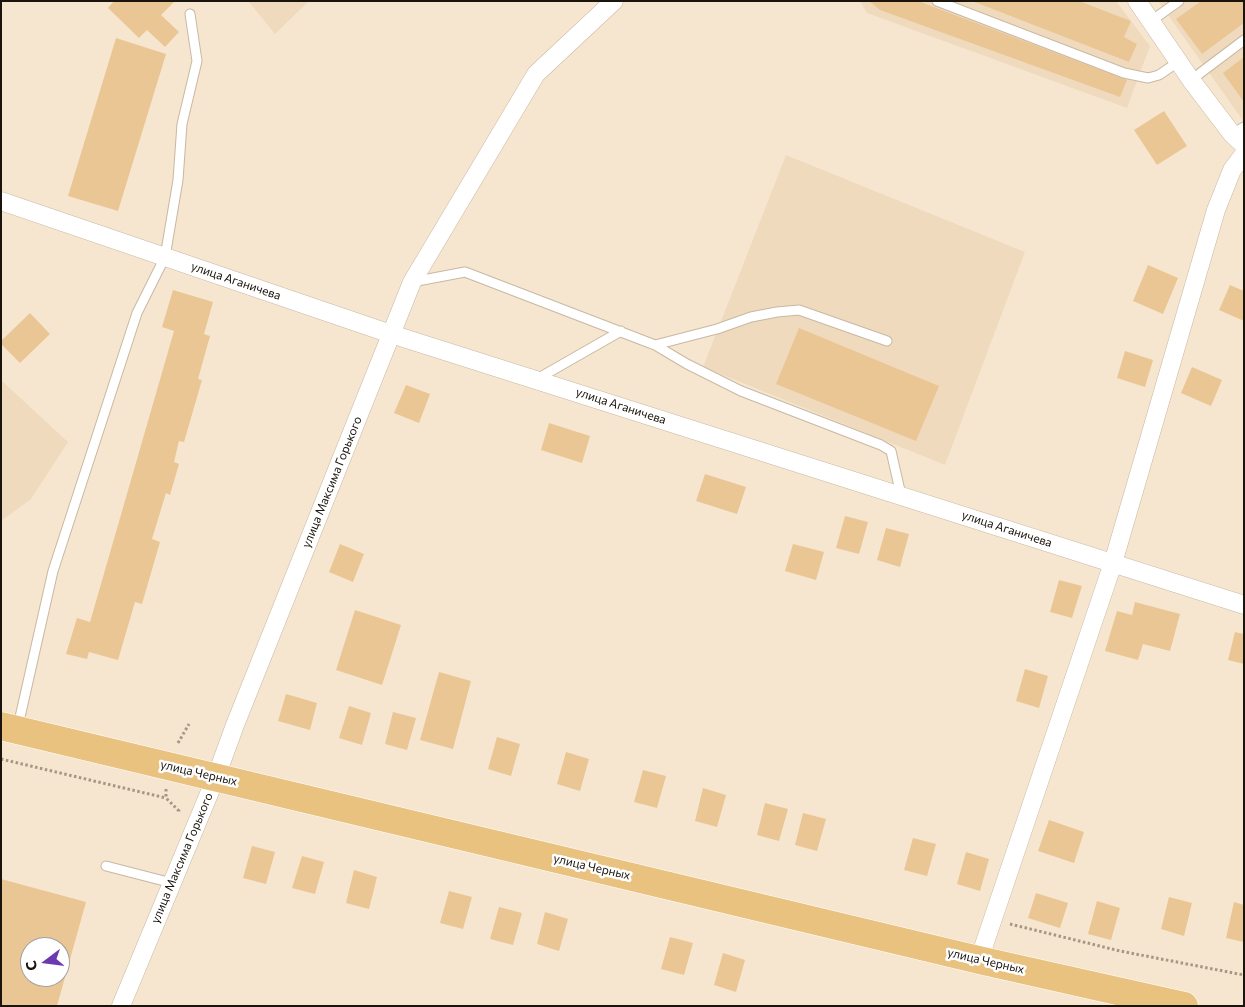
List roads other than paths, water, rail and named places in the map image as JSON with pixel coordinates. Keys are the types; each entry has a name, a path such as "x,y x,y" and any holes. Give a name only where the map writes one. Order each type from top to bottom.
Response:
{"main road":[{"name":"улица Черных","path":"9,728 979,960 1184,1006"}],"street":[{"name":"улица Максима Горького","path":"121,1006 216,777 412,282 536,74 614,1"},
{"path":"1137,1 1191,80 1240,135"},
{"path":"979,960 1113,562 1216,210 1232,170 1244,154"},
{"name":"улица Аганичева","path":"1,201 391,334 1244,604"}],"lane":[{"path":"937,1 1124,73 1148,78 1159,75 1178,62"},
{"path":"1151,21 1179,1"},
{"path":"9,728 53,571 137,313 166,257 178,180 182,124 197,61 190,14"},
{"path":"1191,80 1244,40"},
{"path":"412,282 466,272 655,345 687,364 741,391 881,445 891,451 901,495"},
{"path":"655,345 717,329 752,317 799,310 887,342"},
{"path":"536,379 621,331"},
{"path":"106,866 172,883"}]}
